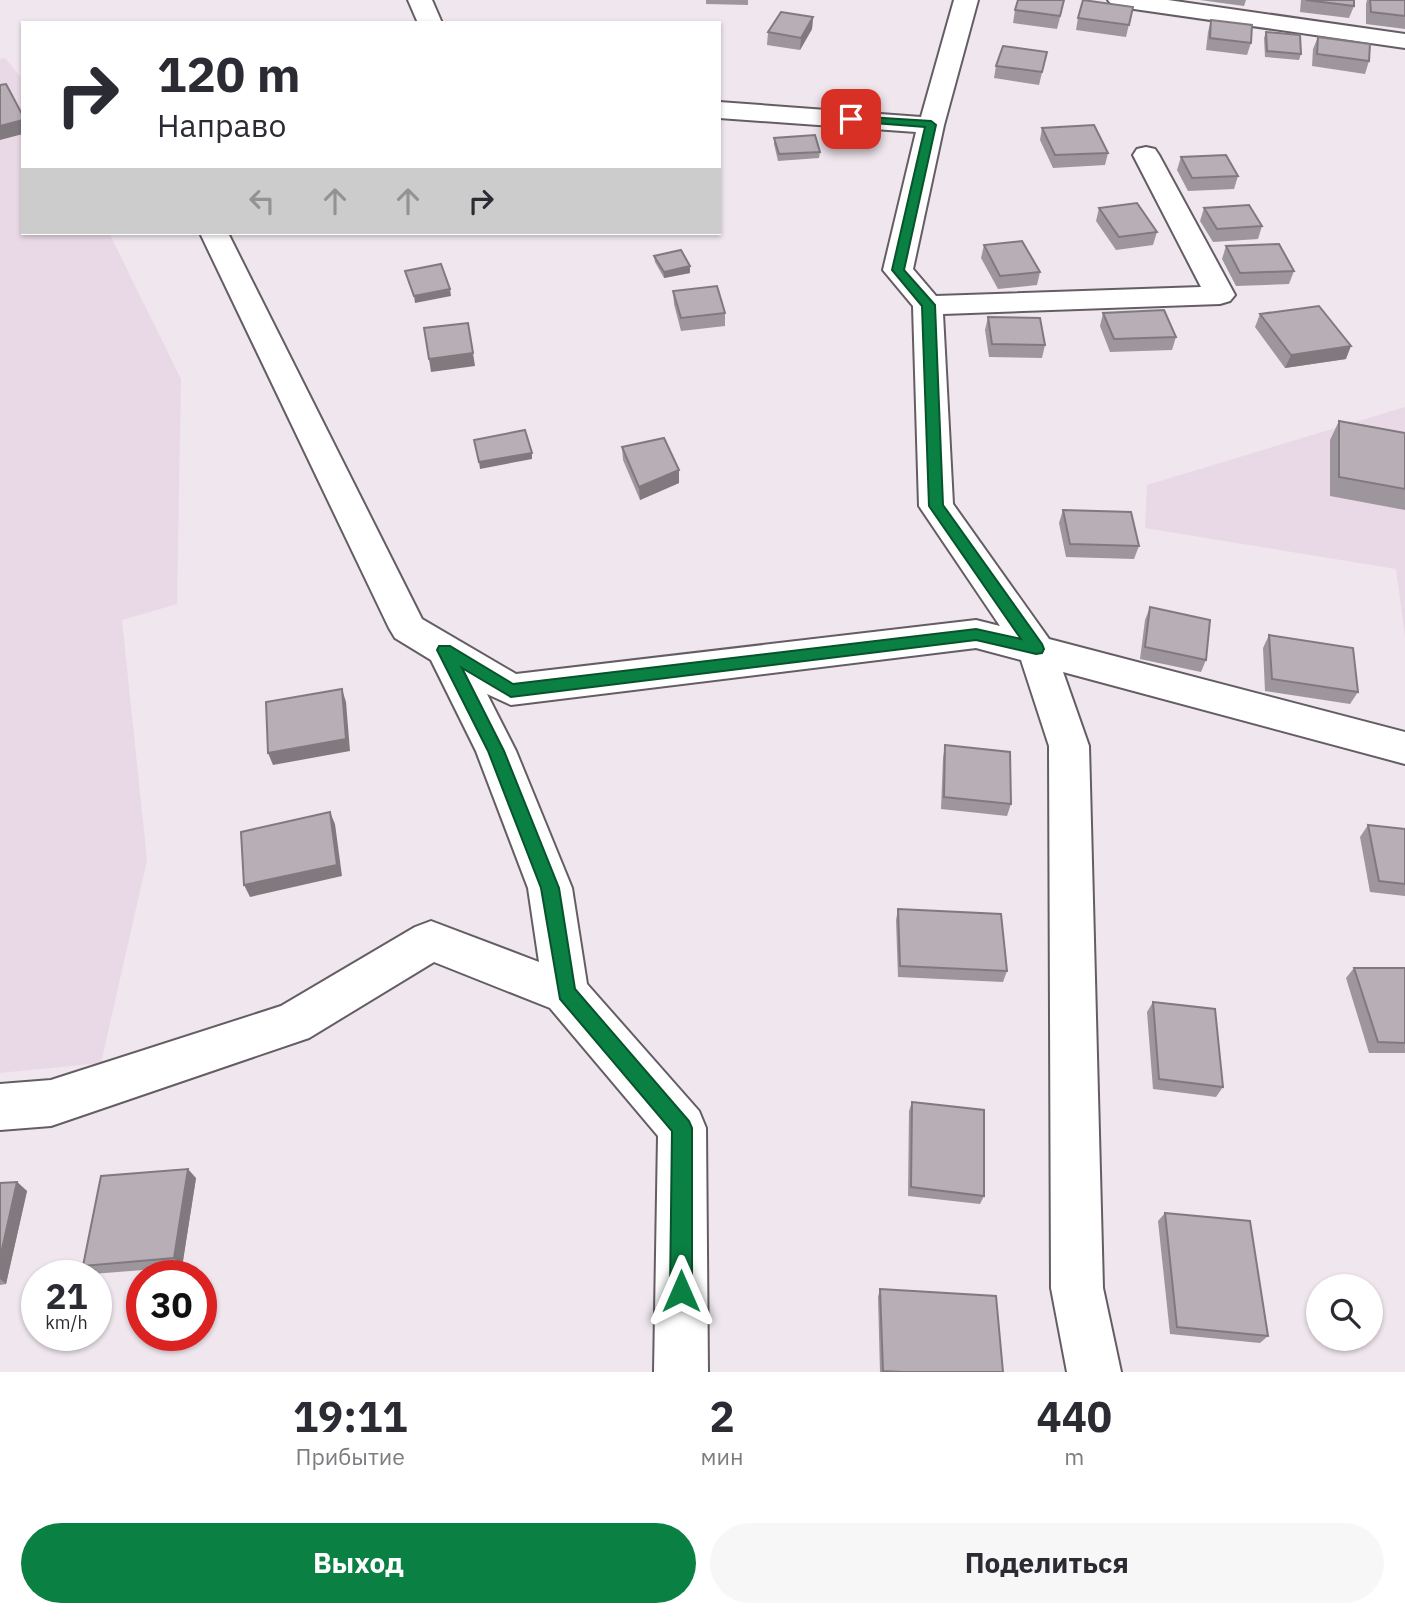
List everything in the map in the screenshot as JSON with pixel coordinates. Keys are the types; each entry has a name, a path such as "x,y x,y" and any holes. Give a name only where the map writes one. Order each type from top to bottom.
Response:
{"street":[{"path":"420,0 429,21"},
{"path":"966,0 931,125 898,270 928,305 936,506 1036,649 1069,746 1077,1287 1094,1372"},
{"path":"1120,0 1405,41"},
{"path":"721,110 931,125"},
{"path":"928,305 1220,295 1146,155"},
{"path":"215,235 408,628 511,690 976,635 1405,748"},
{"path":"445,650 496,751 550,888 566,993"},
{"path":"0,1107 51,1103 293,1023 431,941 566,993 682,1128 681,1372"}],"shaded area":[{"path":"5,58 21,78 21,235 110,235 181,379 177,604 122,620 147,860 101,1063 0,1073 0,59"},
{"path":"1405,407 1405,637 1396,569 1145,528 1147,485"}],"building":[{"path":"1018,0 1064,0 1060,16 1015,10"},
{"path":"1083,0 1133,7 1129,25 1078,18"},
{"path":"1306,0 1354,0 1354,6"},
{"path":"1370,0 1405,0 1405,16 1371,12"},
{"path":"781,12 813,17 801,38 768,32"},
{"path":"1211,20 1252,25 1251,43 1210,38"},
{"path":"1266,32 1300,35 1301,54 1267,51"},
{"path":"1318,37 1370,44 1369,61 1317,54"},
{"path":"1003,46 1047,52 1042,72 996,66"},
{"path":"6,84 21,112 21,121 0,126 0,85"},
{"path":"1094,125 1108,153 1055,155 1042,128"},
{"path":"815,135 820,152 779,154 774,138"},
{"path":"1226,155 1238,176 1192,178 1181,157"},
{"path":"1137,203 1157,232 1119,237 1099,208"},
{"path":"1249,205 1262,226 1217,229 1204,208"},
{"path":"1022,241 1040,272 1000,276 984,245"},
{"path":"1279,244 1294,271 1240,273 1226,246"},
{"path":"681,250 690,266 664,272 654,256"},
{"path":"441,264 450,289 414,296 405,271"},
{"path":"717,286 725,313 681,318 673,291"},
{"path":"1319,306 1351,346 1291,355 1260,314"},
{"path":"1164,310 1176,337 1114,339 1103,313"},
{"path":"988,317 1040,318 1045,345 992,344"},
{"path":"468,323 473,353 429,359 424,328"},
{"path":"1339,421 1405,433 1405,489 1339,477"},
{"path":"525,430 532,453 479,462 474,440"},
{"path":"664,438 679,470 639,487 622,447"},
{"path":"1063,510 1131,512 1139,546 1070,544"},
{"path":"1150,607 1210,620 1206,660 1145,647"},
{"path":"1269,635 1353,648 1358,692 1272,679"},
{"path":"342,689 346,739 268,753 266,702"},
{"path":"945,745 1010,752 1011,804 944,797"},
{"path":"330,812 337,865 244,885 241,832"},
{"path":"1368,825 1405,829 1405,884 1379,881"},
{"path":"898,909 1001,914 1007,971 900,966"},
{"path":"1354,968 1405,968 1405,1043 1378,1042"},
{"path":"1153,1002 1215,1009 1223,1087 1159,1079"},
{"path":"912,1102 984,1110 984,1196 911,1187"},
{"path":"188,1169 174,1258 126,1260 126,1262 112,1263 112,1260 84,1260 101,1176"},
{"path":"17,1182 0,1258 0,1183"},
{"path":"1165,1213 1250,1221 1268,1336 1177,1327"},
{"path":"880,1289 996,1296 1003,1372 883,1371"}],"route":[{"path":"681,1291 682,1128 566,993 550,888 496,751 445,650 511,690 976,635 1036,649 936,506 928,305 898,270 931,125 851,119"}]}
